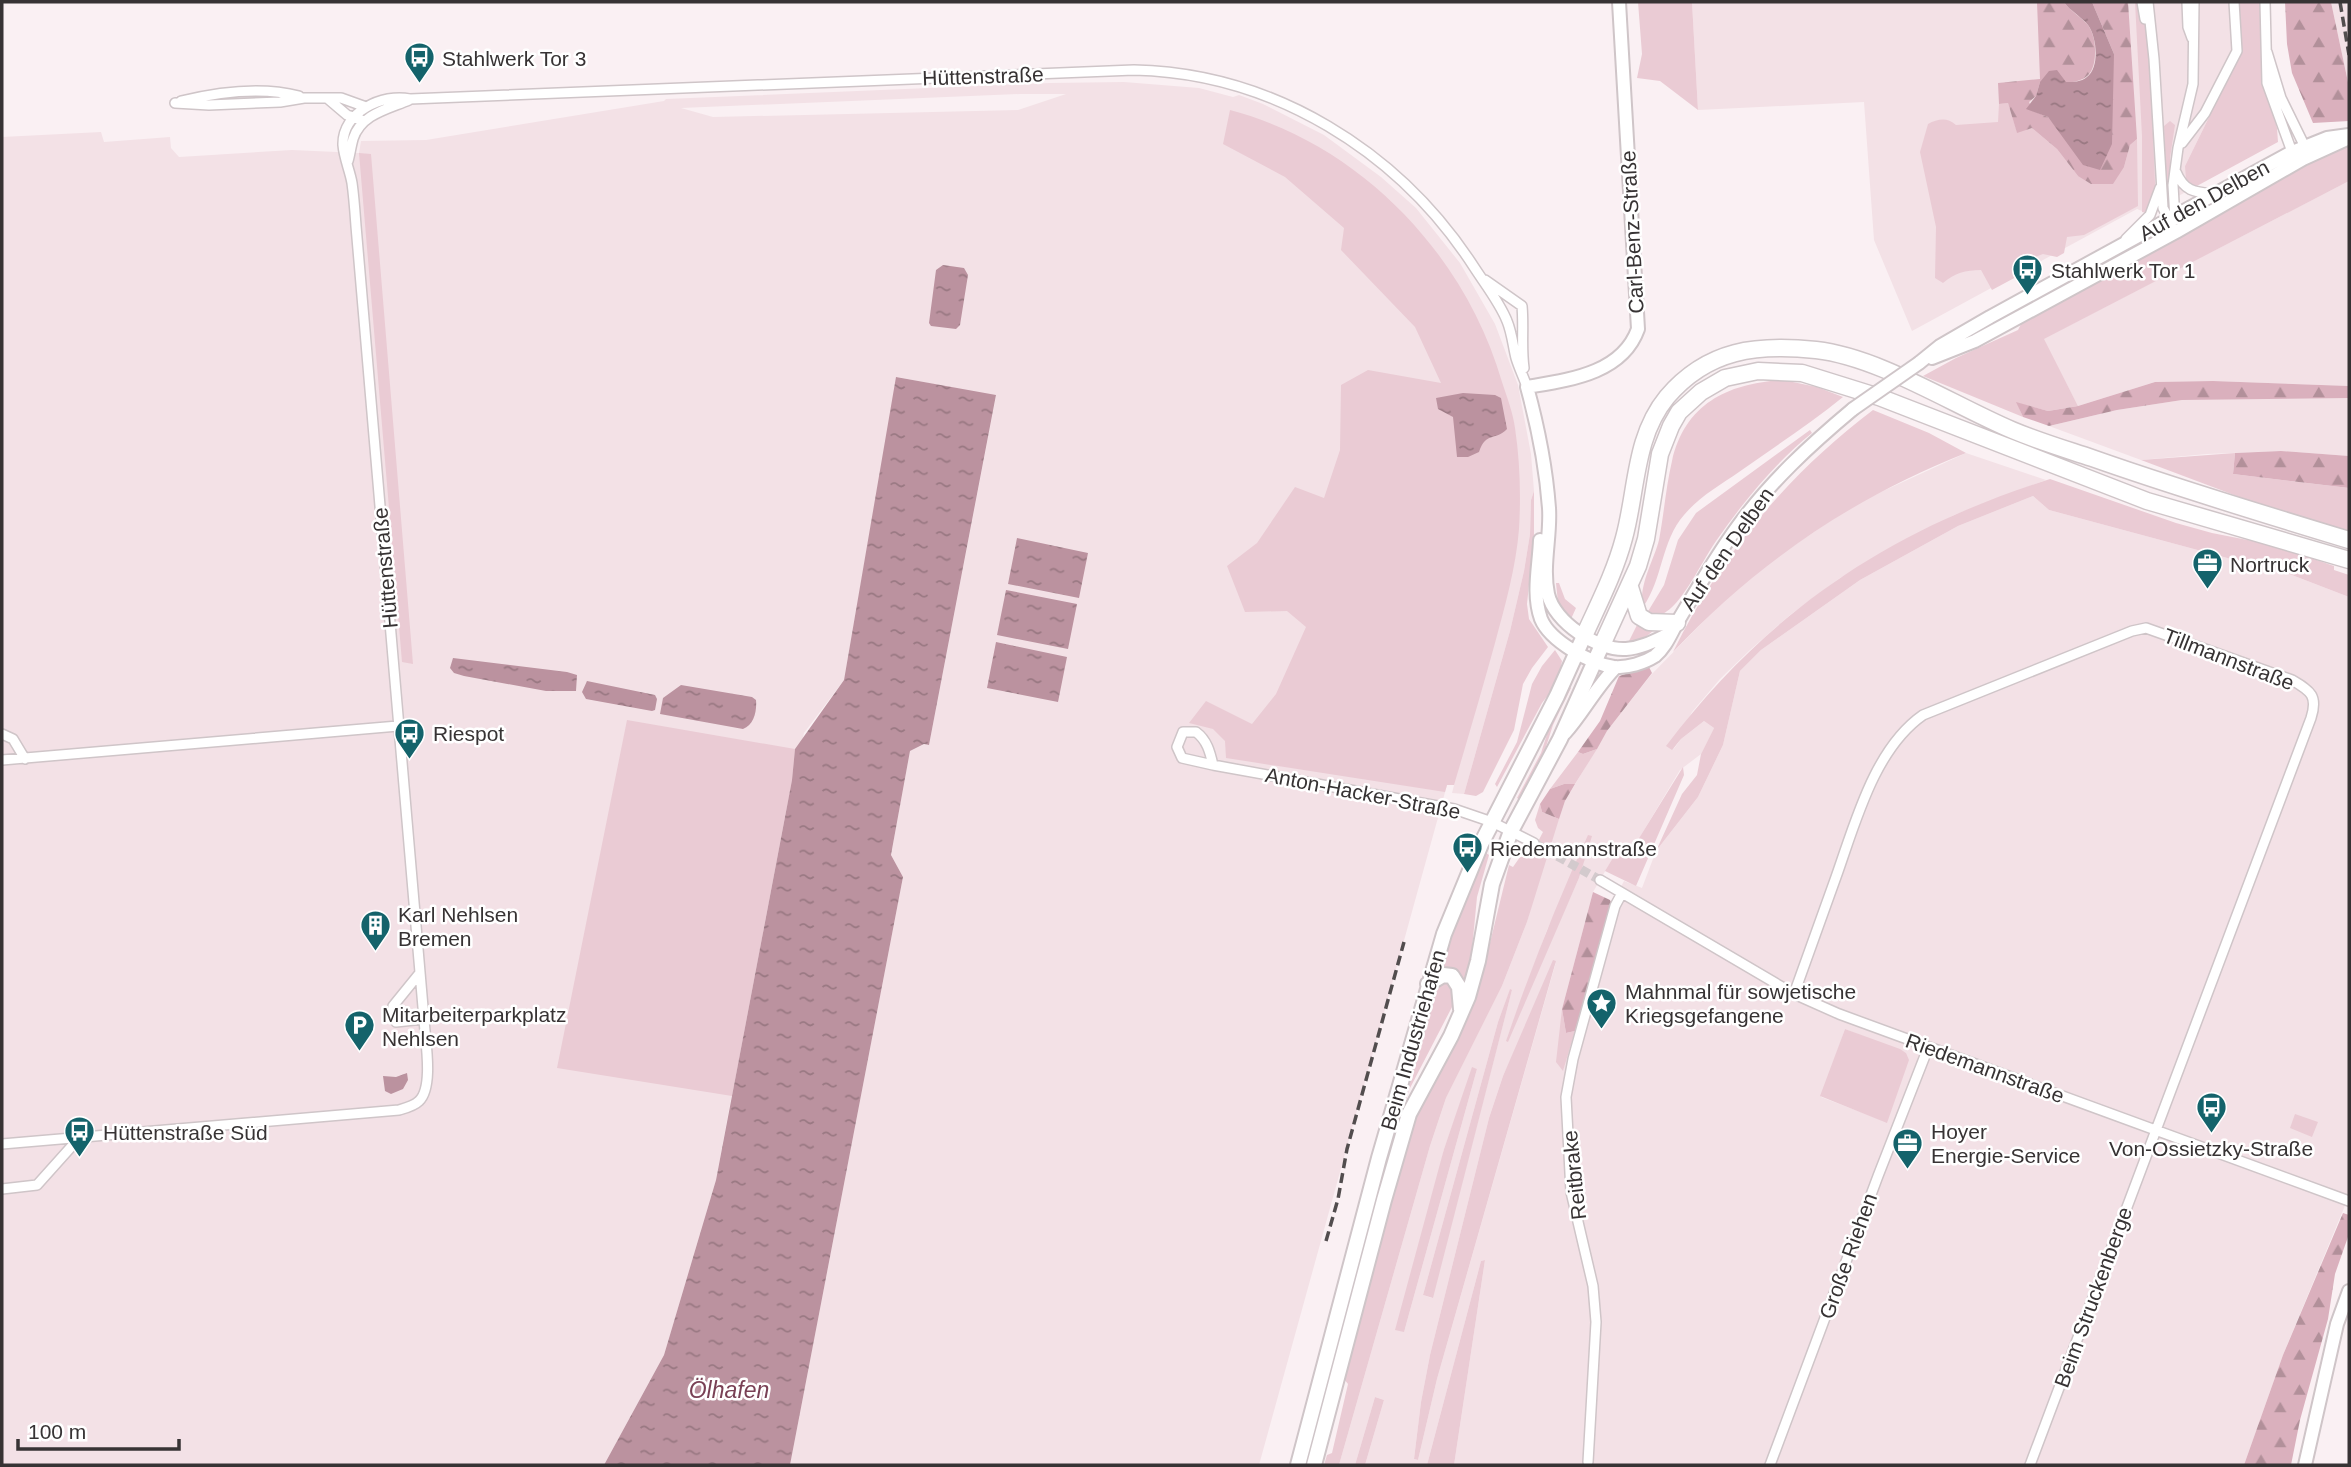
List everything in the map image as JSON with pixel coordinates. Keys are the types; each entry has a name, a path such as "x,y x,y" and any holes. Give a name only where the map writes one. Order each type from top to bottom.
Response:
{"highway":[{"path":"1584,636 1619,555 1641,451 1656,414 1665,400 1691,374 1720,358 1755,349 1819,351 1857,360 1907,380 2013,431 2155,481 2349,540"},
{"path":"1602,645 1630,587 1646,539 1660,454 1671,426 1679,412 1701,392 1725,378 1758,370 1802,373 1879,397 2147,500 2349,560"},
{"path":"1630,587 1635,607 1643,619 1674,628"}],"main road":[{"name":"Carl-Benz-Straße","path":"1527,387 1594,373 1621,356 1631,345 1638,329 1619,2"},
{"name":"Auf den Delben","path":"1616,667 1637,665 1655,656 1665,646 1737,528 1772,482 1853,409 1940,346 2214,194 2328,138 2349,137"},
{"name":"Auf den Delben","path":"1919,363 1975,341 2176,232 2300,153"},
{"name":"Hüttenstraße","path":"1527,387 1539,430 1549,508 1548,594 1561,620 1602,645"},
{"name":"Hüttenstraße","path":"1545,491 1541,506 1537,604 1542,621 1550,633 1577,652 1595,660"},
{"name":"Auf den Delben","path":"1602,645 1627,649 1653,642 1674,628"},
{"name":"Beim Industriehafen","path":"1298,1465 1428,984 1455,904 1492,822 1541,729 1584,636"},
{"name":"Beim Industriehafen","path":"1314,1465 1406,1121 1461,1014 1478,961 1492,884 1511,831 1560,739 1602,645"},
{"path":"1560,739 1616,667 1595,660"},
{"path":"1428,984 1443,975 1455,979 1460,990 1461,1014"},
{"path":"2305,1465 2337,1324 2349,1291"}],"street":[{"path":"2142,2 2150,33"},
{"path":"2148,2 2163,208 2171,218 2176,232"},
{"path":"2187,2 2188,27 2193,40"},
{"path":"2171,218 2178,148 2193,84 2194,2"},
{"path":"2178,148 2205,113 2237,51 2234,2"},
{"path":"2265,2 2267,52 2300,153"},
{"name":"Hüttenstraße","path":"2,1144 399,1110 419,1102 426,1093 428,1076 424,1020 356,226 344,138 354,119 366,107 380,100 398,97 411,99 1134,70 1194,75 1243,86 1275,98 1319,121 1362,149 1441,220 1507,320 1527,387"},
{"path":"174,103 208,94 278,91 304,98 341,98 366,107"},
{"path":"327,98 354,119 367,120"},
{"name":"Hüttenstraße","path":"347,163 353,137 360,125 383,109 411,99"},
{"path":"2176,172 2184,187 2192,192 2214,194"},
{"path":"2121,245 2150,215 2161,187"},
{"name":"Hüttenstraße","path":"1481,277 1522,306 1524,331 1521,349 1527,387"},
{"name":"Tillmannstraße","path":"1794,994 1862,804 1891,747 1906,728 1923,715 2132,631 2146,628 2292,680 2312,695 2315,705 2155,1129"},
{"path":"2,760 398,726"},
{"name":"Anton-Hacker-Straße","path":"1213,765 1202,737 1196,732 1183,732 1177,747 1182,758 1213,765 1454,809 1511,831"},
{"path":"2,734 13,739 25,759"},
{"path":"1511,831 1534,843"},
{"name":"Riedemannstraße","path":"1600,880 1794,994 1839,1014 2349,1201"},
{"name":"Reitbrake","path":"1588,1462 1596,1322 1593,1286 1571,1192 1566,1097 1573,1059 1615,906 1622,893"},
{"path":"419,974 393,1006 392,1011 396,1022 424,1020"},
{"name":"Große Riehen","path":"1770,1465 1928,1048"},
{"name":"Beim Struckenberge","path":"2030,1465 2155,1129"},
{"path":"2,1189 37,1185 80,1138"}],"shaded area":[{"path":"1638,2 1692,2 1698,110 1660,81 1637,78 1642,54"},
{"path":"1692,2 2238,2 2241,52 2185,166 2195,187 2147,213 2137,209 1912,331 1874,240 1864,102 1698,110"},
{"path":"2135,2 2141,2 2149,40 2155,194 2147,213 2142,212 2142,136"},
{"path":"2238,2 2260,2 2264,82 2277,128 2278,142 2195,187 2186,179 2185,166 2241,52"},
{"path":"2331,2 2346,2 2349,22 2349,87"},
{"path":"1124,82 1199,88 1233,97 1239,95 1324,135 1381,177 1416,208 1460,263 1495,324 1518,385 1531,454 1534,491 1531,500 1530,534 1510,631 1464,794 1452,793 1454,785 1447,785 1259,1465 790,1465 903,877 891,855 910,751 925,744 929,745 996,396 897,377 844,680 804,733 779,840 716,1180 664,1355 604,1465 2,1465 2,137 101,132 104,142 170,137 171,148 179,157 292,150 359,153 361,141 426,140 666,99","holes":["1066,94 1018,110 713,117 681,108"]},
{"path":"2008,103 2017,132 2032,128 2057,149 2078,176 2124,167 2130,145 2137,139 2138,206 2084,235 2067,237 2064,253 2057,257 2043,254 2027,260 2018,276 1992,290 1981,270 1960,273 1943,283 1935,278 1936,227 1920,152 1928,124 1942,120 1956,125 1998,122 1999,104"},
{"path":"1230,110 1277,126 1322,149 1363,177 1401,211 1434,249 1462,290 1485,335 1510,405 1520,478 1519,529 1515,558 1499,629 1454,785 1447,785 1445,792 1226,758 1225,741 1213,729 1189,723 1206,701 1252,724 1276,694 1306,627 1287,611 1245,612 1227,566 1257,543 1295,487 1324,498 1340,450 1341,385 1368,370 1441,383 1415,327 1341,250 1344,228 1285,177 1223,144"},
{"path":"2170,121 2175,125 2170,158 2171,200 2167,202 2164,126"},
{"path":"2349,145 2349,181 2044,339 2078,406 2048,411 2017,403 2023,417 1923,376 2018,330 2021,324 2320,158"},
{"path":"359,153 371,154 413,664 402,662"},
{"path":"2349,181 2349,386 2213,381 2155,382 2078,406 2043,339"},
{"path":"1783,380 1817,387 1843,397 1710,492 1684,515 1671,536 1655,584 1643,607 1643,590 1659,540 1672,461 1687,424 1712,400 1728,392 1763,382"},
{"path":"2349,398 2349,456 2281,451 2141,460 2049,426 2117,410 2182,400"},
{"path":"1873,410 1929,433 1966,453 1884,491 1808,536 1738,590 1673,652 1712,583 1758,519 1812,462"},
{"path":"1810,430 1812,433 1772,470 1737,512 1677,602 1662,614 1647,613 1664,585 1678,540 1696,513"},
{"path":"1966,453 2046,480 1954,515 1840,578 1790,615 1750,650 1692,712 1673,750 1681,739 1704,721 1714,728 1701,754 1680,770 1628,857 1617,851 1593,892 1562,1009 1563,1070 1612,904 1624,881 1642,888 1656,851 1698,797 1723,745 1740,671 1761,650 1860,580 1958,526 2033,496 2049,510 2231,559 2261,563 2349,597 2349,1196 2283,1355 2244,1465 1454,1465 1485,1260 1481,1261 1427,1465 1365,1465 1384,1400 1375,1397 1355,1465 1339,1465 1446,1098 1502,986 1527,922 1543,863 1565,801 1607,731 1650,676 1735,589 1857,503","holes":["1591,836 1579,878 1506,1041 1547,930","1556,962 1437,1379 1418,1460 1414,1459 1430,1355 1489,1118 1503,1076","1512,990 1432,1298 1423,1295 1498,1022","1845,1029 1906,1053 1887,1122 1821,1097","1473,1068 1477,1069 1404,1332 1444,1149"]},
{"path":"2235,453 2233,474 2349,488 2349,531 2266,507 2141,460"},
{"path":"2050,479 2176,523 2273,545 2334,566 2334,570 2349,575 2349,597 2261,563 2231,559 2049,510 2033,496 1958,526 1860,580 1761,650 1740,671 1723,745 1698,797 1656,851 1682,794 1697,775 1701,754 1714,728 1704,721 1681,739 1672,750 1666,746 1746,654 1836,581 1885,550 1936,523"},
{"path":"1534,491 1534,537 1527,604 1529,619 1548,647 1523,684 1514,730 1483,792 1476,796 1464,794 1524,571"},
{"path":"1556,583 1559,583 1565,599 1576,608 1571,619 1558,603"},
{"path":"1638,623 1653,631 1643,639 1628,643"},
{"path":"1555,650 1562,661 1558,682 1542,703 1497,787 1495,784 1517,742 1532,684"},
{"path":"1568,686 1571,688 1553,725 1543,756 1520,800 1517,798 1541,753 1550,725"},
{"path":"627,720 795,749 792,780 732,1096 557,1068"},
{"path":"1597,749 1575,784 1564,784 1550,789 1578,752 1583,754"},
{"path":"1683,767 1684,775 1636,886 1605,871 1617,851 1628,856"},
{"path":"1540,804 1542,812 1559,819 1527,922 1502,986 1446,1098 1339,1465 1324,1465 1327,1455 1332,1453 1348,1384 1344,1379 1385,1217 1416,1114 1463,1027 1488,951 1509,865 1513,867 1520,857 1531,855 1543,832 1535,820"},
{"path":"1588,835 1592,836 1579,878 1508,1042 1506,1041 1534,963"},
{"path":"1485,852 1489,855 1477,897 1470,970 1465,985 1454,970 1441,967 1449,938"},
{"path":"1553,960 1556,961 1437,1379 1418,1460 1414,1459 1430,1355 1489,1118 1503,1076"},
{"path":"1443,982 1452,988 1452,1007 1409,1090 1308,1465 1305,1465 1430,998"},
{"path":"1510,989 1512,990 1433,1298 1423,1295 1498,1022"},
{"path":"1562,1009 1566,1033 1575,1031 1563,1071 1556,1062"},
{"path":"1845,1029 1906,1053 1909,1060 1887,1123 1820,1096"},
{"path":"1472,1067 1477,1069 1404,1332 1395,1330 1444,1149"},
{"path":"2295,1114 2318,1122 2312,1137 2290,1128"},
{"path":"1485,1260 1454,1465 1427,1465 1481,1261"},
{"path":"1375,1397 1384,1400 1365,1465 1355,1465"}],"green space":[{"path":"2037,2 2064,2 2087,24 2094,40 2094,63 2086,77 2070,82 2040,82 2036,96 2029,102 2033,111 2048,117 2066,139 2114,54 2092,2 2128,2 2137,139 2130,145 2124,167 2113,184 2091,184 2078,176 2057,149 2032,128 2017,133 2008,103 1999,104 1998,83 2040,79"},
{"path":"2285,2 2331,2 2349,87 2349,121 2313,123 2292,73 2287,44"},
{"path":"2213,381 2349,386 2349,398 2182,400 2117,410 2049,426 2023,417 2016,402 2048,411 2078,406 2155,382"},
{"path":"2281,451 2349,456 2349,488 2233,474 2235,453"},
{"path":"1649,667 1652,673 1607,731 1597,749 1583,754 1578,752 1600,721 1619,676"},
{"path":"1564,784 1575,784 1559,819 1542,812 1540,804 1550,789"},
{"path":"1593,892 1610,900 1612,904 1575,1031 1566,1033 1562,1009"},
{"path":"2343,1213 2349,1215 2349,1234 2335,1274 2328,1319 2300,1420 2291,1465 2244,1465 2283,1355"}],"water":[{"path":"2064,2 2092,2 2114,54 2112,144 2100,170 2083,165 2048,117 2026,109 2049,71 2057,70 2066,82 2074,82 2087,77 2094,66 2096,52 2091,30"},
{"path":"943,265 964,268 968,275 960,325 956,329 931,326 929,323 936,270"},
{"name":"Ölhafen","path":"896,377 996,395 929,745 924,744 910,751 891,855 903,877 790,1465 604,1465 664,1355 716,1180 792,780 795,749 844,680"},
{"path":"1463,393 1495,395 1501,398 1507,429 1485,441 1479,452 1468,457 1457,457 1453,417 1438,409 1436,398"},
{"path":"1017,538 1088,553 1079,598 1008,584"},
{"path":"1006,590 1077,604 1068,649 997,635"},
{"path":"996,642 1067,657 1058,702 987,688"},
{"path":"453,658 567,672 577,675 576,691 546,691 464,676 454,673 450,668"},
{"path":"587,681 655,695 655,710 586,699 582,692"},
{"path":"681,685 752,697 756,704 752,721 743,729 660,714 663,698"},
{"path":"407,1073 408,1080 403,1089 391,1094 385,1091 383,1076 396,1077"}],"tunnel":[{"path":"1534,843 1600,880"}],"railway":[{"path":"2340,2 2349,55"},
{"path":"1326,1241 1338,1199 1347,1149 1404,942"}],"place":[{"name":"Stahlwerk Tor 3","path":"419,85"},
{"name":"Stahlwerk Tor 1","path":"2028,297"},
{"name":"Nortruck","path":"2207,591"},
{"name":"Riespot","path":"410,760"},
{"name":"Riedemannstraße","path":"1467,875"},
{"name":"Karl Nehlsen Bremen","path":"375,953"},
{"name":"Mahnmal für sowjetische Kriegsgefangene","path":"1602,1030"},
{"name":"Mitarbeiterparkplatz Nehlsen","path":"359,1053"},
{"name":"Von-Ossietzky-Straße","path":"2211,1135"},
{"name":"Hüttenstraße Süd","path":"80,1159"},
{"name":"Hoyer Energie-Service","path":"1908,1170"}]}
